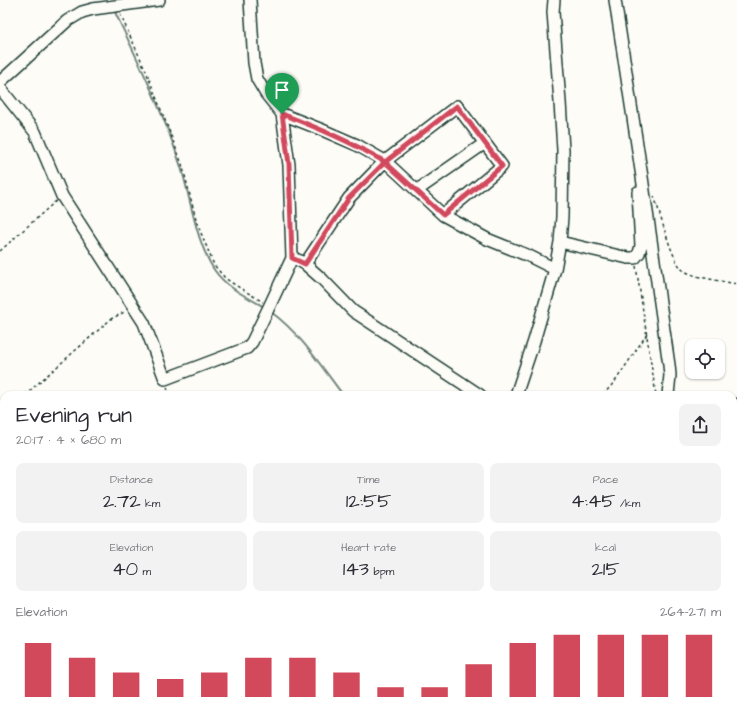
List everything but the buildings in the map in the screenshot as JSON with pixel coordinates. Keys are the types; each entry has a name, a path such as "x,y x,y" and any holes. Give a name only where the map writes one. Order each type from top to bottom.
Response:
{"street":[{"path":"0,82 67,21 82,12 113,5 159,0"},
{"path":"0,88 35,132 62,196 135,306 144,323 165,379 247,348 252,342 269,308 292,258 289,164 282,114 266,94 257,79 254,63 250,0"},
{"path":"517,391 555,269 560,242 563,150 553,12 554,0"},
{"path":"615,0 645,177 669,365 670,375 668,391"},
{"path":"305,264 349,198 385,162 457,106 502,166 443,215"},
{"path":"282,114 320,128 358,146 385,162 443,215 487,239 529,256 555,269"},
{"path":"416,191 485,144"},
{"path":"560,242 628,258 635,258 639,253 640,246 638,181 645,177"},
{"path":"292,258 305,264 353,311 474,391"}],"path":[{"path":"113,5 146,71 182,164 197,223 214,265 225,278 269,308"},
{"path":"645,177 670,246 680,267 699,276 737,284"},
{"path":"0,251 62,196"},
{"path":"635,258 655,391"},
{"path":"30,391 111,319 135,306"},
{"path":"606,391 616,380 647,334"}],"waterway":[{"path":"114,10 167,127 181,167 195,221 208,260 225,282 238,292 264,307"},
{"path":"271,312 282,320 301,340 340,391"}],"route":[{"path":"282,114 289,164 292,258 305,264 349,198 385,162 443,215 502,166 457,106 385,162 358,146 320,128 282,114"}]}
